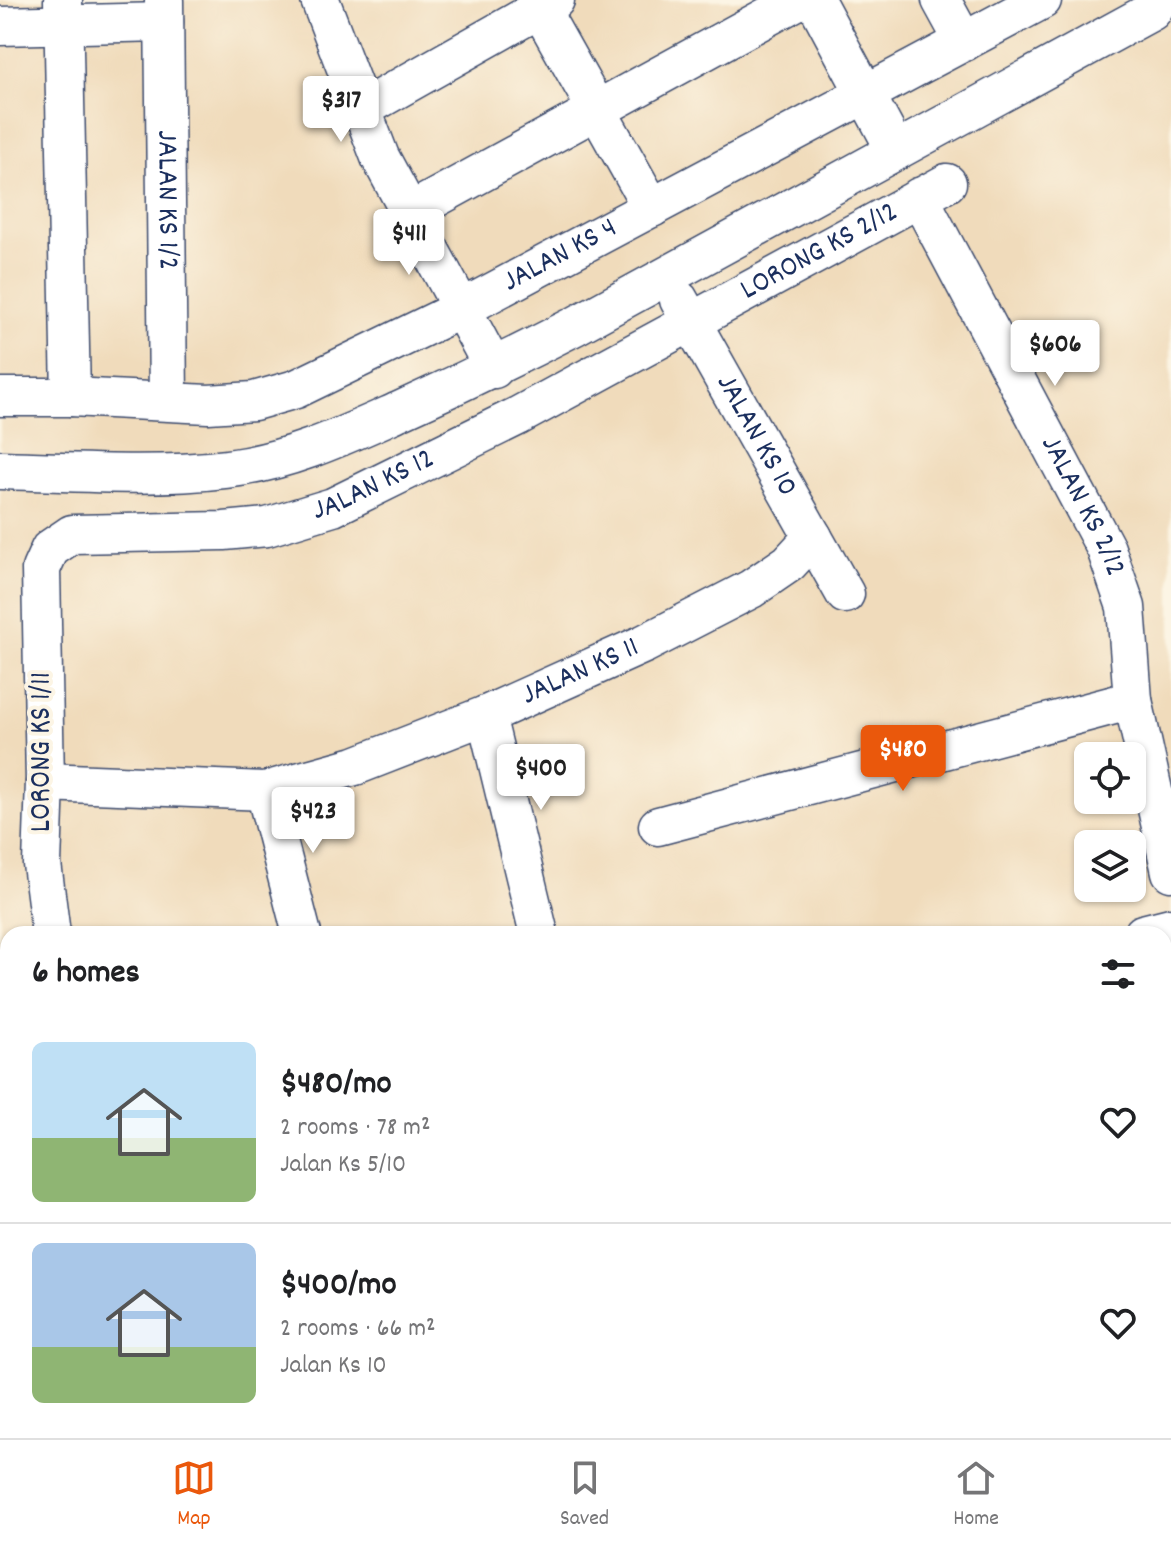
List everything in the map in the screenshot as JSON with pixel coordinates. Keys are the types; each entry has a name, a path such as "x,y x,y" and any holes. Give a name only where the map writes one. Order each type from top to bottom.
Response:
{"street":[{"path":"320,0 380,157 494,369"},
{"path":"410,212 798,0"},
{"path":"815,0 896,151"},
{"path":"941,0 964,42"},
{"name":"JALAN KS 4","path":"0,397 208,404 254,401 296,389 461,309 1042,0"},
{"path":"362,109 547,4 597,110 652,208"},
{"path":"0,470 170,473 226,469 279,460 335,440 494,369 1161,8"},
{"path":"0,26 63,12 164,11"},
{"name":"JALAN KS 1/2","path":"164,11 168,401"},
{"path":"63,12 71,397"},
{"name":"LORONG KS 2/12","path":"691,323 933,190"},
{"name":"JALAN KS 2/12","path":"933,190 1106,549 1126,607 1133,700"},
{"name":"JALAN KS 10","path":"665,277 845,594"},
{"name":"JALAN KS 12","path":"41,569 50,549 72,534 239,530 267,527 333,507 518,416 691,323"},
{"name":"JALAN KS 11","path":"45,782 265,791 355,766 486,715 644,644 751,589 789,563 813,537"},
{"name":"LORONG KS 1/11","path":"41,569 45,782 42,864 50,926"},
{"path":"658,826 1133,700 1171,872"},
{"path":"486,715 537,926"},
{"path":"265,791 300,926"}]}
